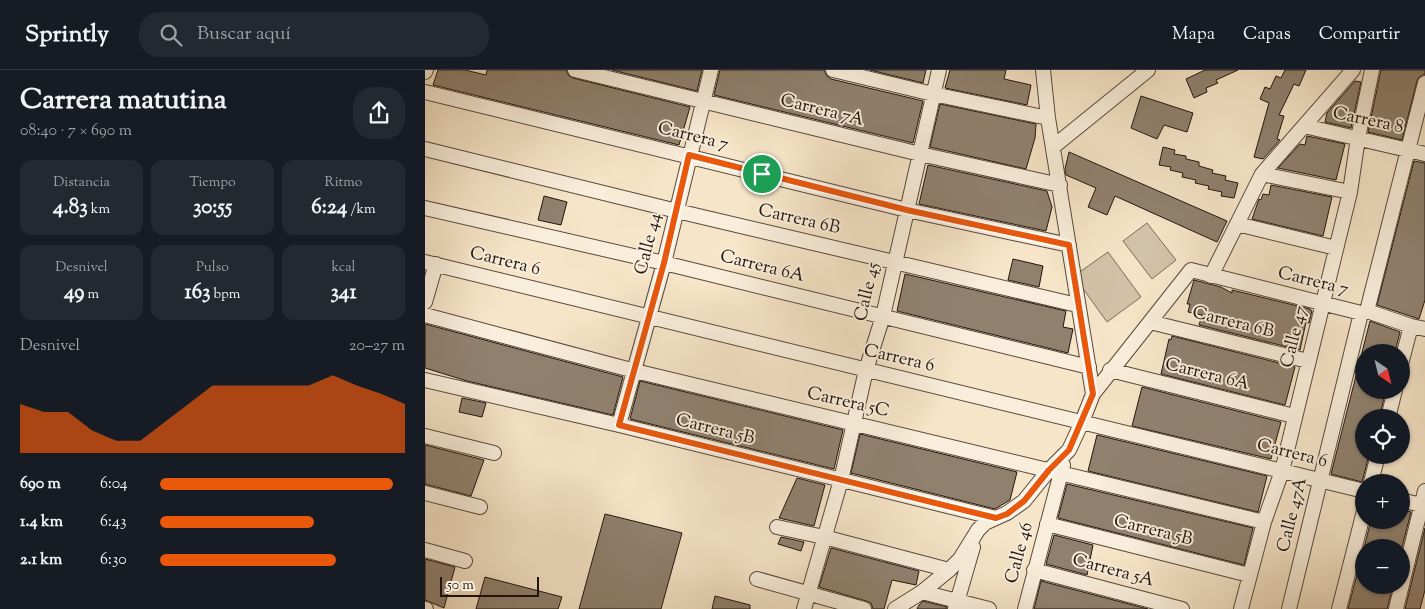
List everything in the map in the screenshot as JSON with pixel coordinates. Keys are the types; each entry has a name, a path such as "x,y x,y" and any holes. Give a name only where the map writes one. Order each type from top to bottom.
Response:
{"street":[{"name":"Carrera 7A","path":"575,70 920,154 1060,185"},
{"name":"Calle 44","path":"619,425 664,263 711,70"},
{"path":"833,70 933,94 1049,118"},
{"name":"Calle 45","path":"804,609 841,480 866,370 883,316 939,70"},
{"path":"1043,70 1077,305 1093,394"},
{"path":"1053,147 1148,70"},
{"path":"1211,276 1262,174 1353,70"},
{"name":"Calle 47","path":"1241,609 1264,522 1282,471 1349,192 1372,70"},
{"name":"Calle 47A","path":"1289,609 1364,312 1425,83"},
{"name":"Carrera 7","path":"425,92 689,155 907,210 1069,245"},
{"name":"Carrera 8","path":"1304,126 1425,154"},
{"name":"Carrera 6B","path":"425,149 677,211 1077,305"},
{"path":"1262,174 1349,192"},
{"name":"Carrera 6A","path":"425,208 664,263 1089,367"},
{"path":"1237,224 1336,248"},
{"path":"425,302 431,263"},
{"name":"Carrera 6","path":"431,263 1355,489"},
{"name":"Carrera 7","path":"1149,322 1191,270 1322,304 1421,326"},
{"name":"Carrera 5C","path":"425,315 635,371 1264,522"},
{"path":"895,609 922,592 949,570 960,559 977,530 996,518 1007,514 1024,501 1054,471 1069,450 1093,394 1149,322"},
{"name":"Carrera 6B","path":"1149,322 1308,361"},
{"path":"1410,347 1421,326"},
{"name":"Carrera 6A","path":"1110,370 1294,416"},
{"name":"Carrera 5B","path":"425,380 619,425 996,518"},
{"path":"425,436 494,454"},
{"name":"Calle 46","path":"1025,609 1047,524 1054,471"},
{"path":"1396,609 1425,491"},
{"path":"425,493 481,507"},
{"path":"1410,502 1423,505"},
{"name":"Carrera 5B","path":"1047,524 1249,575"},
{"path":"777,527 824,537 949,570"},
{"path":"1339,609 1359,529"},
{"path":"956,605 977,530"},
{"path":"425,550 465,561"},
{"name":"Carrera 5A","path":"1034,570 1182,609"},
{"path":"757,579 864,609"},
{"path":"922,592 956,605 989,609"}],"shaded area":[{"path":"1147,223 1176,260 1152,279 1123,241"},
{"path":"1108,252 1141,297 1107,322 1074,276"}],"building":[{"path":"438,70 465,70 486,75 487,70 566,70 569,76 573,78 690,107 679,145 433,85"},
{"path":"612,70 702,70 697,91"},
{"path":"720,70 824,70 831,79 923,101 913,143 714,95"},
{"path":"870,70 926,70 923,83"},
{"path":"950,70 1006,70 1004,79 1031,85 1027,105 945,88"},
{"path":"1205,70 1238,70 1216,80 1218,83 1206,88 1207,92 1194,98 1186,79"},
{"path":"1285,70 1306,70 1299,86 1294,84 1279,115 1284,116 1277,139 1280,140 1263,159 1254,157 1269,103 1260,99 1265,87 1270,89 1276,76 1281,78"},
{"path":"1381,70 1425,70 1425,74 1419,77 1417,81 1402,140 1368,132"},
{"path":"1355,81 1361,82 1351,128 1325,122 1327,113"},
{"path":"1141,96 1193,113 1187,132 1164,125 1157,139 1131,128"},
{"path":"940,104 1036,124 1035,138 1026,169 930,147"},
{"path":"1307,136 1345,144 1336,180 1278,168 1300,144 1305,145"},
{"path":"1163,147 1175,150 1174,154 1186,156 1186,159 1199,162 1199,166 1213,170 1212,173 1226,176 1225,180 1238,183 1234,198 1221,196 1222,192 1208,189 1209,186 1195,183 1196,180 1182,177 1183,173 1170,170 1171,167 1159,165"},
{"path":"1069,152 1227,221 1217,242 1115,196 1107,215 1088,207 1096,188 1066,175 1065,169"},
{"path":"1414,161 1425,163 1425,300 1419,319 1377,305"},
{"path":"928,165 1047,191 1052,207 1046,231 919,204"},
{"path":"1271,185 1332,197 1323,236 1252,219 1259,199 1261,200 1263,194 1269,195"},
{"path":"544,196 567,202 561,225 538,220"},
{"path":"1013,259 1043,266 1039,287 1008,280"},
{"path":"905,274 1066,311 1063,327 1073,329 1068,353 897,311"},
{"path":"1194,280 1221,287 1232,293 1232,290 1310,309 1312,311 1309,323 1306,322 1300,350 1199,325 1202,315 1188,312 1190,304 1187,304"},
{"path":"1370,321 1400,332 1397,344 1364,344"},
{"path":"425,324 623,377 613,415 467,381 425,368"},
{"path":"1172,336 1295,367 1285,405 1161,374 1169,339 1171,340"},
{"path":"1355,380 1355,399 1384,399 1381,409 1355,409 1355,464 1367,464 1364,474 1355,474 1355,480 1331,474"},
{"path":"640,381 843,430 834,469 630,419"},
{"path":"1142,387 1281,422 1271,459 1132,426"},
{"path":"462,398 486,403 482,417 459,412"},
{"path":"860,434 1017,472 1010,500 995,509 851,473"},
{"path":"1097,435 1267,476 1258,512 1088,471"},
{"path":"425,445 484,460 471,496 425,484"},
{"path":"797,478 825,485 814,526 779,518"},
{"path":"1067,484 1253,528 1244,565 1058,518"},
{"path":"605,514 682,533 661,609 579,609"},
{"path":"1425,528 1425,590 1420,609 1405,609"},
{"path":"1369,529 1407,529 1404,539 1366,539"},
{"path":"1054,535 1093,545 1087,575 1046,564"},
{"path":"781,537 804,542 801,551 778,544"},
{"path":"831,548 919,571 916,585 892,580 884,609 873,609 871,603 819,587"},
{"path":"425,559 455,567 444,608 425,600"},
{"path":"485,577 562,597 558,609 476,609"},
{"path":"1041,581 1148,609 1034,609"},
{"path":"1355,582 1355,594 1391,594 1387,609 1348,609"},
{"path":"715,596 750,605 750,609 712,609"},
{"path":"923,601 947,607 946,609 917,609"}],"route":[{"path":"689,155 762,174 907,210 1069,245 1077,305 1093,394 1069,450 1049,470 1024,501 1007,514 996,518 619,425 664,263 689,155"}]}
